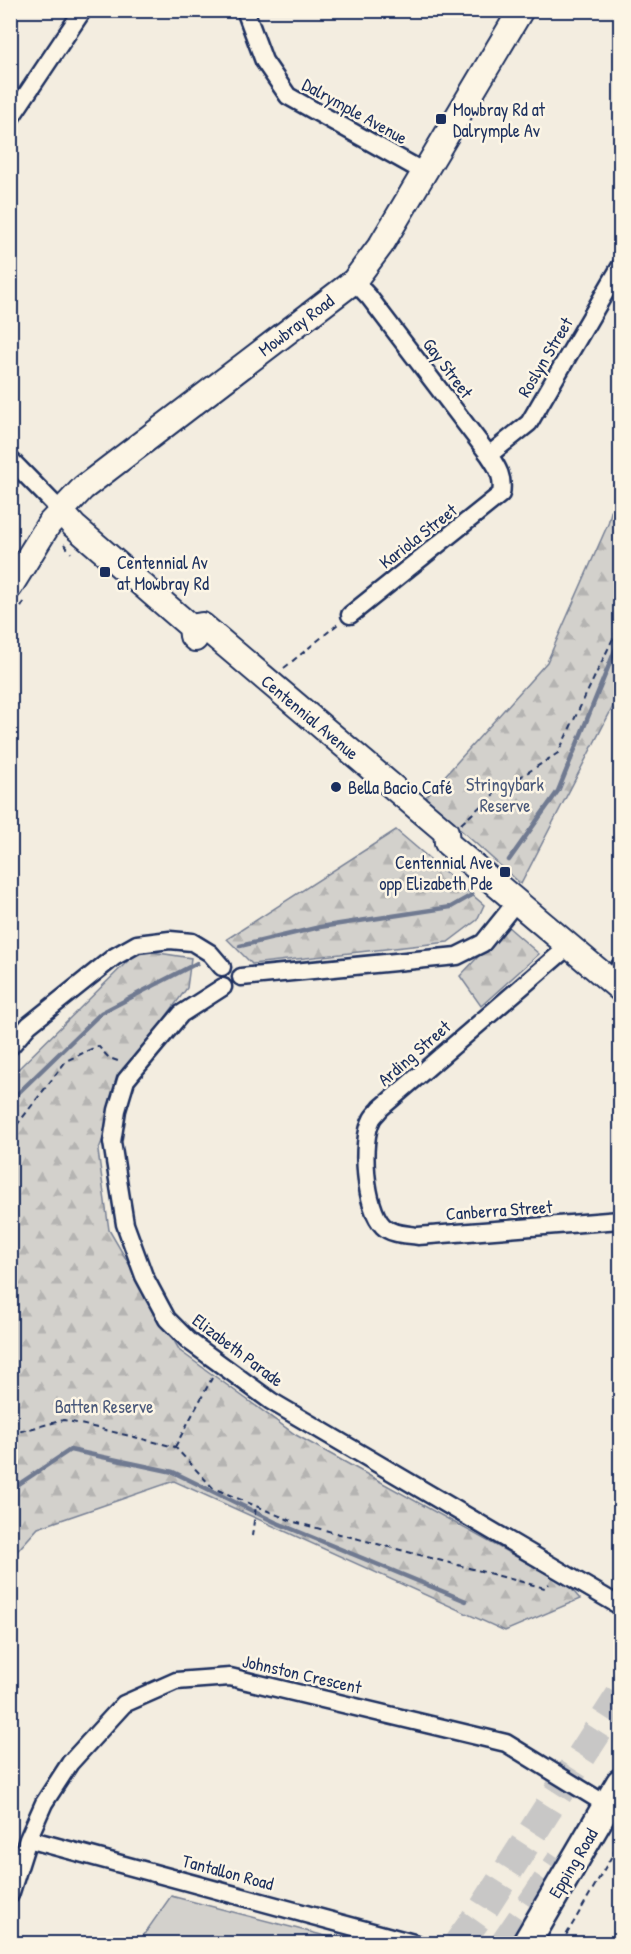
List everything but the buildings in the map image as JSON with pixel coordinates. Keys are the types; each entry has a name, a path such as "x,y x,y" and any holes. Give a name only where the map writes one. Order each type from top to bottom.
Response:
{"main road":[{"name":"Mowbray Road","path":"10,587 60,510 83,488 354,281 381,245 521,10"},
{"name":"Centennial Avenue","path":"60,510 74,526 191,627 192,636 402,814 437,843 447,837"},
{"name":"Centennial Avenue","path":"191,627 202,625 447,837 516,902 568,945 618,979"},
{"name":"Epping Road","path":"526,1944 616,1802"},
{"name":"Epping Road","path":"547,1944 616,1802"}],"street":[{"path":"10,119 84,10"},
{"name":"Dalrymple Avenue","path":"245,10 264,61 288,96 424,172"},
{"name":"Roslyn Street","path":"489,455 529,423 621,267"},
{"name":"Gay Street","path":"354,281 369,297 489,455 499,469 503,483"},
{"path":"10,459 60,510"},
{"name":"Kariola Street","path":"350,615 501,494 503,483"},
{"path":"240,977 457,956 483,943 516,902"},
{"path":"10,1047 28,1025 114,957 137,944 170,940 192,942 210,952 222,967"},
{"name":"Arding Street","path":"383,1226 374,1213 369,1191 366,1154 372,1120 381,1108 568,945"},
{"path":"222,967 234,966 240,977"},
{"path":"222,967 217,978 224,987 235,987 240,977"},
{"name":"Elizabeth Parade","path":"224,987 181,1014 126,1080 112,1142 124,1224 144,1276 167,1319 189,1341 271,1401 621,1606"},
{"name":"Canberra Street","path":"383,1226 392,1232 418,1236 621,1220"},
{"name":"Johnston Crescent","path":"10,1894 28,1839 44,1803 70,1762 124,1704 176,1681 230,1677 506,1743 616,1802"},
{"name":"Tantallon Road","path":"28,1839 417,1944"}],"path":[{"path":"60,540 71,553"},
{"path":"268,681 350,615"},
{"path":"447,837 494,794 558,753 621,624"},
{"path":"10,1134 66,1061 99,1046 109,1058 137,1066"},
{"path":"176,1447 220,1363"},
{"path":"10,1434 64,1420 176,1447 213,1488 294,1522 544,1588 561,1570"},
{"path":"252,1536 256,1506"},
{"path":"561,1944 621,1842"}],"green space":[{"name":"Stringybark Reserve","path":"620,476 620,693 521,884 425,798 547,662 608,524"},
{"path":"396,830 484,905 477,920 448,942 252,964 227,939"},
{"path":"507,926 539,954 481,1006 460,976"},
{"name":"Batten Reserve","path":"139,950 191,958 187,988 138,1055 98,1151 109,1230 180,1351 296,1435 569,1586 580,1599 505,1631 174,1481 38,1528 11,1558 11,1076"},
{"path":"171,1896 341,1940 355,1943 138,1943"}],"waterway":[{"path":"509,860 558,791 620,638"},
{"path":"240,946 320,927 451,907 472,895"},
{"path":"10,1101 101,1013 197,963"},
{"path":"10,1490 70,1450 173,1472 275,1522 466,1601"}],"tunnel":[{"path":"458,1944 484,1908 620,1696"},
{"path":"505,1944 562,1860"}],"place":[{"name":"Mowbray Rd at Dalrymple Av","path":"441,119"},
{"name":"Centennial Av at Mowbray Rd","path":"105,572"},
{"name":"Bella Bacio Café","path":"336,787"},
{"name":"Centennial Ave opp Elizabeth Pde","path":"505,872"}]}
